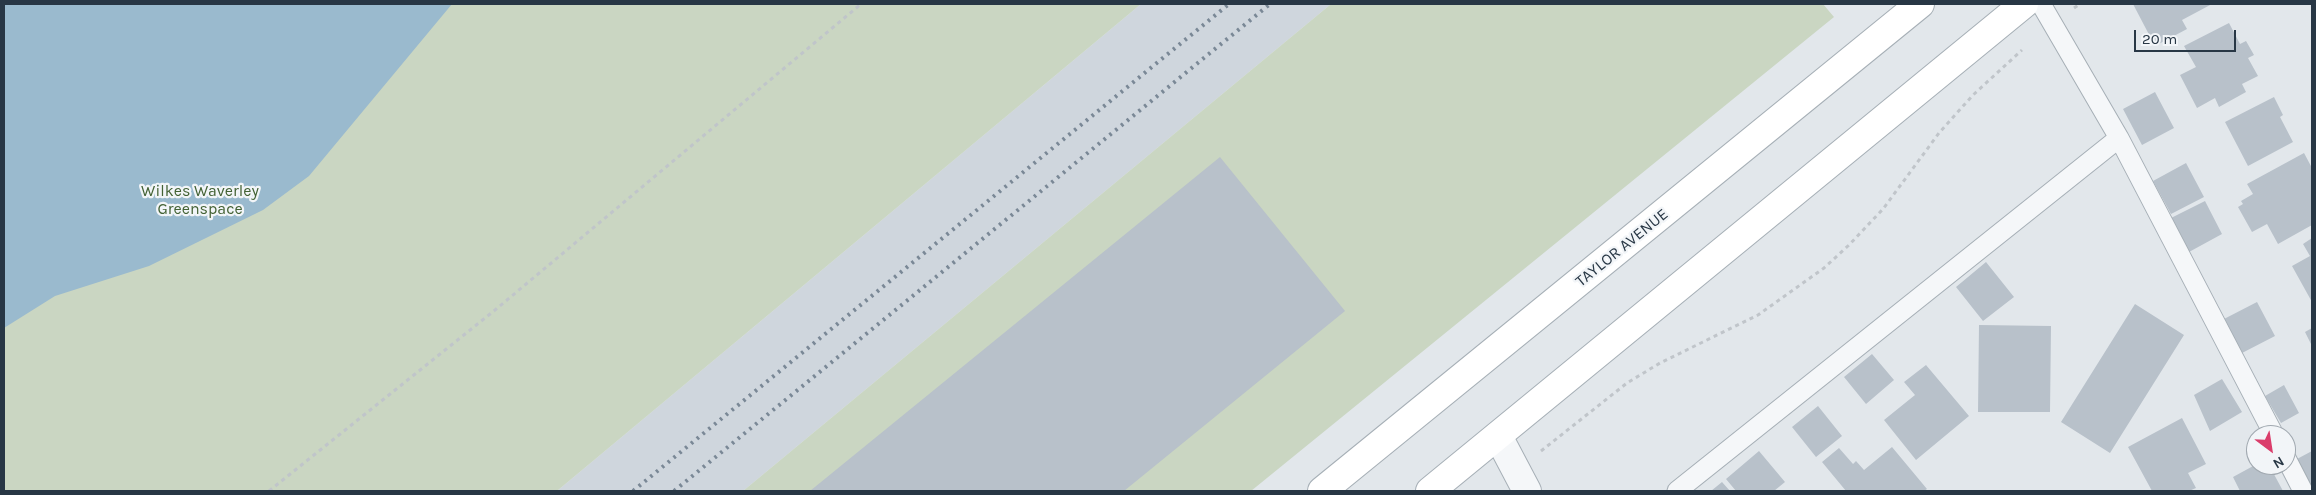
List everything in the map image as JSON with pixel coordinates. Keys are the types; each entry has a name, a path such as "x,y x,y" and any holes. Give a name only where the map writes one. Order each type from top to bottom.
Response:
{"main road":[{"name":"TAYLOR AVENUE","path":"1322,491 1920,4"},
{"path":"1430,491 2024,4"}],"street":[{"path":"1498,436 1522,481"}],"lane":[{"path":"2041,4 2119,138 2269,425"},
{"path":"1676,491 2119,138"},
{"path":"2295,475 2303,491"}],"path":[{"path":"270,491 495,310 861,4"},
{"path":"1522,481 1627,383 1660,363 1758,315 1824,268 1850,245 1883,209 1939,133 1972,95 2033,40 2053,25"}],"shaded area":[{"path":"1141,4 1331,4 743,491 557,491"}],"green space":[{"name":"Wilkes Waverley Greenspace","path":"4,4 1141,4 557,491 4,491"},
{"path":"1331,4 1823,4 1834,17 1251,491 743,491"}],"water":[{"path":"4,4 452,4 309,176 263,210 149,266 55,296 4,328"}],"building":[{"path":"2133,4 2212,4 2182,20 2187,29 2155,46"},
{"path":"2229,23 2240,44 2246,41 2254,55 2248,58 2258,76 2242,84 2246,92 2219,107 2215,98 2197,108 2180,75 2196,67 2184,46"},
{"path":"2155,92 2174,128 2142,145 2123,109"},
{"path":"2274,97 2283,115 2280,117 2293,142 2248,166 2225,122"},
{"path":"2304,153 2312,168 2312,225 2278,244 2267,224 2252,232 2238,207 2243,204 2241,201 2253,194 2247,184"},
{"path":"1220,157 1345,311 1124,491 810,491"},
{"path":"2186,163 2204,197 2171,214 2153,181"},
{"path":"2205,201 2222,234 2189,252 2171,218"},
{"path":"2312,238 2312,302 2292,266 2310,256 2303,244"},
{"path":"1986,262 2014,297 1983,321 1956,287"},
{"path":"2257,302 2275,336 2242,353 2224,319"},
{"path":"2135,304 2184,335 2110,453 2061,422"},
{"path":"1979,325 2051,326 2050,412 1978,412"},
{"path":"2312,328 2312,346 2305,332"},
{"path":"1872,354 1894,380 1866,404 1844,377"},
{"path":"1926,365 1969,416 1916,460 1884,420 1915,395 1904,382"},
{"path":"2222,379 2242,412 2210,431 2194,395"},
{"path":"2284,385 2299,413 2281,423 2265,396"},
{"path":"1818,406 1842,436 1816,457 1792,427"},
{"path":"2182,418 2206,464 2188,473 2196,488 2189,491 2152,491 2128,447"},
{"path":"1892,447 1927,489 1924,491 1846,491 1822,462 1839,448 1853,464 1856,461 1864,470"},
{"path":"1759,451 1785,482 1774,491 1736,491 1726,479"},
{"path":"2312,451 2312,489 2297,459"},
{"path":"2246,470 2246,475 2274,475 2283,491 2240,491 2233,477"},
{"path":"1722,482 1730,491 1711,491"}],"railway":[{"path":"633,491 1229,4"},
{"path":"674,491 1270,4"}]}
